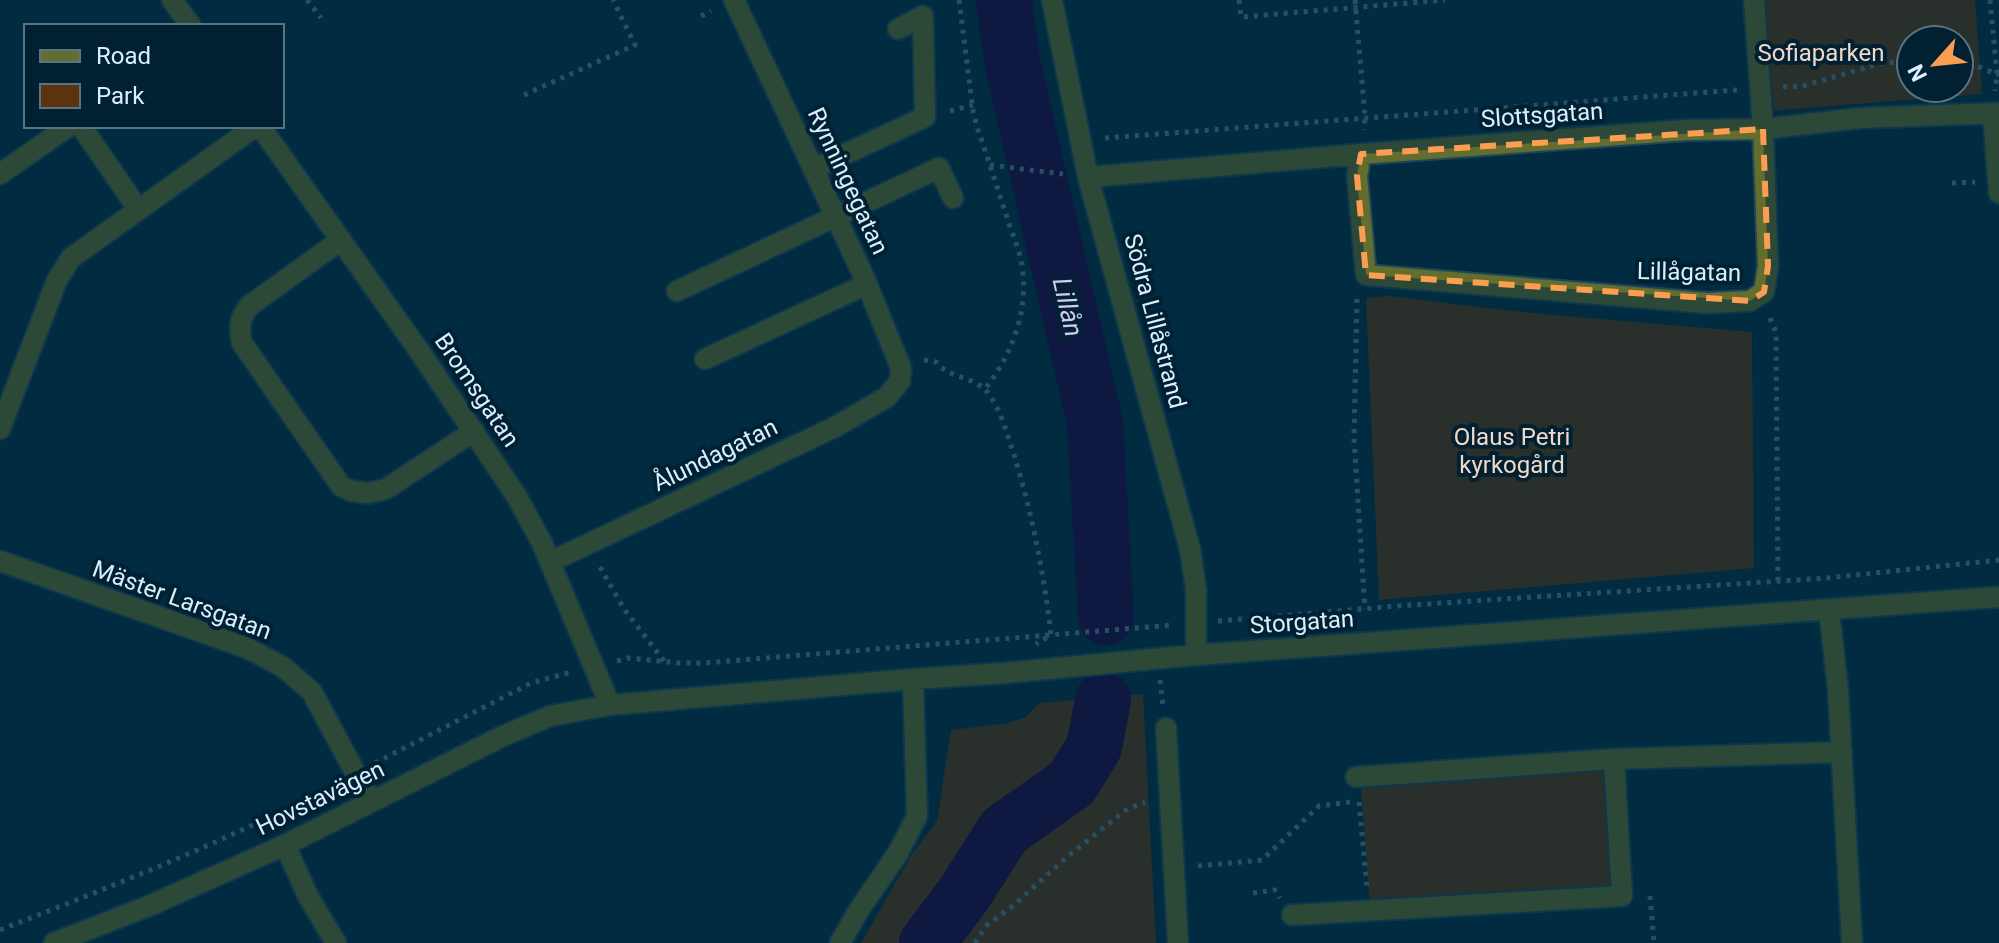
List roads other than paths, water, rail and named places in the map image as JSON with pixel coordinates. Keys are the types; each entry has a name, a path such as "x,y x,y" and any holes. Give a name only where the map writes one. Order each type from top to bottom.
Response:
{"street":[{"path":"172,0 190,24"},
{"name":"Rynningegatan","path":"734,0 867,284 901,368 900,381 896,386"},
{"name":"Södra Lillåstrand","path":"1052,0 1088,177 1190,549 1196,590 1196,655"},
{"name":"Lillågatan","path":"1361,154 1357,176 1366,275 1707,303 1750,301 1764,292 1768,266 1754,0"},
{"path":"813,169 925,117 923,16 898,29"},
{"path":"1996,114 1999,193"},
{"name":"Slottsgatan","path":"1088,177 1687,130 1763,129 1860,118 1996,114"},
{"path":"0,174 66,128"},
{"path":"82,128 138,209"},
{"path":"0,429 57,280 71,258 255,128"},
{"name":"Bromsgatan","path":"259,128 341,240 517,497 550,562 610,705"},
{"path":"677,291 939,168 953,198"},
{"path":"341,240 249,306 241,317 239,328 242,343 341,486 351,491 369,493 386,489 474,431"},
{"path":"705,359 867,284"},
{"name":"Ålundagatan","path":"550,562 835,427 887,397 896,386"},
{"name":"Mäster Larsgatan","path":"0,561 247,648 283,667 312,692 371,802"},
{"name":"Storgatan","path":"610,705 1196,655 1999,597"},
{"path":"1829,609 1838,690 1852,943"},
{"path":"840,943 898,853 917,816 913,679"},
{"name":"Hovstavägen","path":"54,943 151,905 285,845 503,736 550,716 610,705"},
{"path":"1166,728 1178,943"},
{"path":"1356,777 1614,759 1842,752"},
{"path":"1292,915 1622,896 1614,759"},
{"path":"285,845 308,896 336,943"}],"waterway":[{"name":"Lillån","path":"1004,0 1012,61 1095,423 1106,617"},
{"name":"Lillån","path":"927,943 964,894 1004,831 1072,783 1094,747 1103,700"}],"park label":[{"name":"Sofiaparken","path":"1821,53"},
{"name":"Olaus Petri kyrkogård","path":"1512,451"}]}
